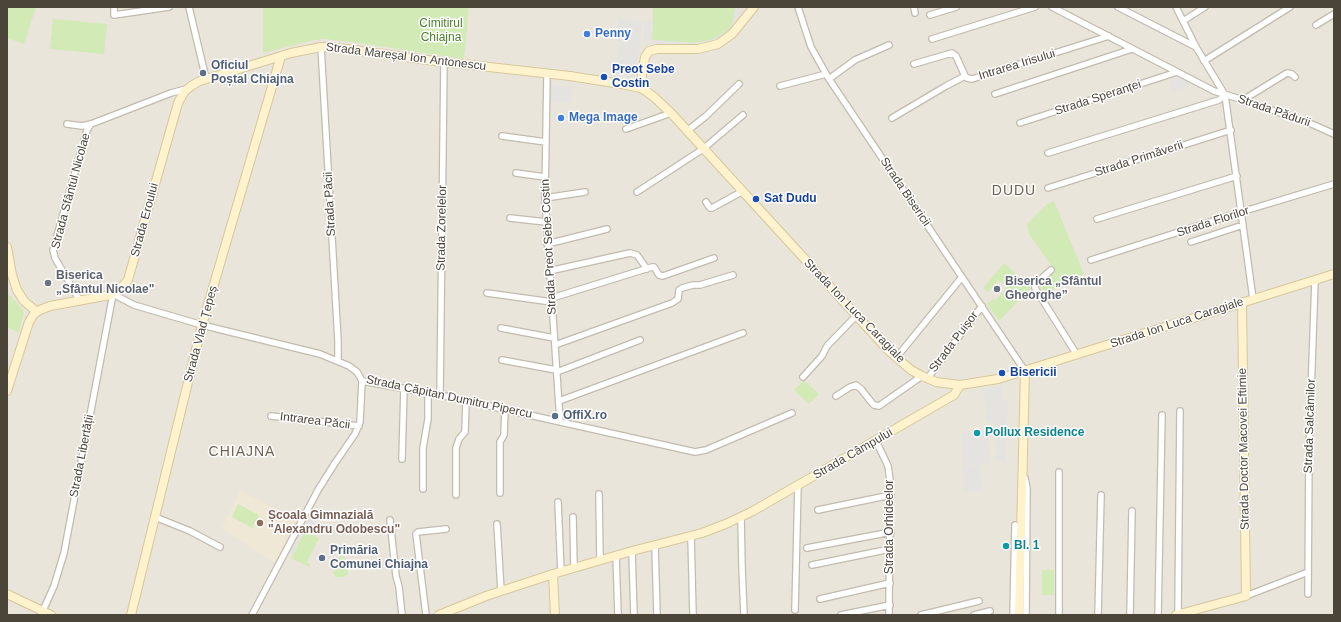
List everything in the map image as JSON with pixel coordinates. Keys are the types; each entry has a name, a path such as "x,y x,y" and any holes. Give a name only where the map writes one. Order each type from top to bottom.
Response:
{"street":[{"path":"114,7 114,15 168,7"},
{"path":"190,7 206,79"},
{"path":"640,88 645,57 649,51 658,49 698,49 718,44 732,34 754,7"},
{"name":"Strada Bisericii","path":"798,7 808,39 827,77 982,306 1025,373"},
{"path":"930,15 956,7"},
{"path":"932,39 1035,7"},
{"path":"1052,7 1214,91 1225,94"},
{"path":"1118,7 1196,47"},
{"name":"Strada Pădurii","path":"1176,7 1196,47 1225,94 1314,125 1334,134"},
{"path":"1183,21 1205,7"},
{"path":"1204,61 1290,7"},
{"path":"1316,25 1334,14"},
{"name":"Intrarea Irisului","path":"914,64 952,53 956,56 965,76 972,79 1109,36"},
{"path":"780,86 827,77 855,60 889,45"},
{"name":"Strada Mareșal Ion Antonescu","path":"180,97 187,89 206,79 281,56 321,47 332,47 547,74"},
{"name":"Strada Păcii","path":"321,47 338,360"},
{"path":"995,94 1132,49"},
{"name":"Strada Vlad Țepeș","path":"131,615 202,325 281,56"},
{"name":"Strada Zorelelor","path":"440,395 444,62"},
{"name":"Strada Speranței","path":"1020,123 1177,72"},
{"path":"1243,100 1288,73 1295,77"},
{"name":"Strada Ion Luca Caragiale","path":"547,74 620,83 640,88 655,98 671,113 896,358 911,370 924,377 944,383 960,385 990,381 1025,373 1242,302 1334,274"},
{"name":"Strada Preot Sebe Costin","path":"547,74 545,198 560,421"},
{"path":"892,118 965,76"},
{"path":"687,131 706,116 739,84"},
{"name":"Strada Sfântul Nicolae","path":"67,124 82,126 91,124 187,89"},
{"path":"1225,94 1253,299"},
{"path":"1048,153 1218,100 1225,94"},
{"name":"Strada Eroului","path":"113,294 124,285 130,271 180,97"},
{"path":"626,129 671,113"},
{"path":"636,192 704,149 743,115"},
{"name":"Strada Sfântul Nicolae","path":"80,301 55,258 53,250 87,130 91,124"},
{"name":"Strada Primăverii","path":"1048,188 1230,130"},
{"path":"502,136 546,142"},
{"path":"516,173 545,177"},
{"path":"1097,219 1236,176"},
{"name":"Strada Florilor","path":"1092,260 1334,184"},
{"path":"706,202 710,208 712,208 742,191"},
{"path":"545,198 585,192"},
{"path":"510,218 546,222"},
{"path":"1192,242 1243,225"},
{"path":"547,244 607,229"},
{"path":"7,247 10,281 24,301 37,312"},
{"path":"549,271 630,253 636,255 647,269"},
{"path":"487,293 552,300 647,269 654,268 659,275 663,276 714,258"},
{"path":"1051,270 1035,284 1034,288 1077,355"},
{"path":"555,345 672,303 678,299 682,288 700,285 733,275"},
{"path":"896,358 962,277"},
{"name":"Strada Salcâmilor","path":"1308,594 1309,450 1315,280"},
{"path":"7,391 32,316 44,308 107,297 113,294"},
{"name":"Strada Căpitan Dumitru Pipercu","path":"113,294 134,305 202,325 310,351 338,360 357,372 362,380 428,392 678,448 699,451 792,413"},
{"name":"Strada Libertății","path":"42,613 58,575 64,553 113,294"},
{"name":"Strada Doctor Macovei Eftimie","path":"1242,302 1246,596"},
{"name":"Strada Puișor","path":"836,396 856,385 874,406 879,406 924,377 982,306"},
{"path":"803,377 822,356 827,346 856,316"},
{"path":"501,328 554,338"},
{"path":"559,401 743,333"},
{"path":"502,360 556,371 640,340"},
{"path":"1019,615 1024,471 1025,373"},
{"path":"252,615 318,490 356,434 359,426 362,380"},
{"name":"Strada Câmpului","path":"439,615 501,591 557,573 719,527 741,517 876,441 954,395 960,385"},
{"path":"402,459 404,388"},
{"path":"423,489 423,448 428,419 428,392"},
{"path":"456,495 456,448 459,439 465,432 466,401"},
{"path":"500,493 500,442 504,435 505,409"},
{"path":"1180,412 1177,615 1190,613 1246,596 1308,572"},
{"path":"1158,615 1162,415"},
{"name":"Intrarea Păcii","path":"271,416 359,426"},
{"name":"Strada Orhideelor","path":"876,441 889,470 891,532 889,615"},
{"path":"1024,471 1027,488 1026,615"},
{"path":"1059,472 1059,615"},
{"path":"795,610 798,485"},
{"path":"599,494 600,560"},
{"path":"818,510 890,494"},
{"path":"1098,615 1101,495"},
{"path":"555,615 558,502"},
{"path":"1130,615 1132,511"},
{"path":"155,517 197,534 220,547"},
{"path":"572,517 574,568"},
{"path":"741,517 744,615"},
{"path":"390,520 402,615"},
{"path":"496,524 501,591"},
{"path":"1013,615 1015,525"},
{"path":"426,615 416,534 418,532 446,529"},
{"path":"807,548 891,532"},
{"path":"691,536 693,615"},
{"path":"655,545 657,615"},
{"path":"812,565 890,549"},
{"path":"632,551 634,615"},
{"path":"616,555 618,615"},
{"path":"820,599 890,583"},
{"path":"7,594 42,613 51,615"},
{"path":"921,615 979,601"},
{"path":"841,615 890,605"},
{"path":"974,615 990,611"}],"shaded area":[{"name":"CHIAJNA","path":"7,7 1334,7 1334,615 7,615"},
{"path":"735,7 742,7 741,16 736,29 718,44 653,49 652,40 694,43 711,40 729,29 733,22"},
{"path":"618,19 643,21 636,78 616,75"},
{"path":"644,21 653,22 652,40 643,41"},
{"path":"1180,77 1190,82 1191,85 1173,91 1169,80"},
{"path":"550,85 572,86 572,103 550,102"},
{"path":"1002,386 1002,401 1008,401 1005,462 997,461 994,422 987,422 984,389"},
{"path":"987,431 991,464 963,466 961,433"},
{"path":"980,466 982,490 964,492 963,467"},
{"name":"Școala Gimnazială \"Alexandru Odobescu\"","path":"240,491 298,519 275,563 222,528"},
{"path":"309,517 336,531 333,536 320,529 318,531 306,525"},
{"path":"302,529 305,531 293,555 289,553"}],"green space":[{"path":"7,7 36,7 24,44 7,38"},
{"name":"Cimitirul Chiajna","path":"263,7 469,7 464,59 325,39 315,40 263,53"},
{"path":"653,7 735,7 735,16 729,29 711,40 694,43 652,40"},
{"path":"53,19 107,24 104,54 50,49"},
{"path":"1054,201 1084,274 1045,294 1040,286 1055,271 1029,234 1027,224 1047,204"},
{"path":"1004,263 1031,288 999,321 987,304 993,299 996,300 1007,287 998,280 988,292 983,288"},
{"path":"7,293 24,311 19,333 7,327"},
{"path":"804,380 819,394 809,404 794,390"},
{"path":"238,504 259,515 252,528 232,517"},
{"path":"305,531 319,538 307,562 310,564 309,567 291,558"},
{"path":"341,555 347,561 348,574 344,577 335,577 333,572"},
{"path":"1042,570 1054,570 1054,595 1042,595"}],"place":[{"name":"Penny","path":"587,34"},
{"name":"Oficiul Poștal Chiajna","path":"203,73"},
{"name":"Preot Sebe Costin","path":"604,77"},
{"name":"Mega Image","path":"561,118"},
{"name":"Sat Dudu","path":"756,199"},
{"name":"Biserica „Sfântul Nicolae\"","path":"48,283"},
{"name":"Biserica „Sfântul Gheorghe”","path":"997,289"},
{"name":"Bisericii","path":"1002,373"},
{"name":"OffiX.ro","path":"555,416"},
{"name":"Pollux Residence","path":"977,433"},
{"name":"Școala Gimnazială \"Alexandru Odobescu\"","path":"260,523"},
{"name":"Bl. 1","path":"1006,546"},
{"name":"Primăria Comunei Chiajna","path":"322,558"}],"district":[{"name":"DUDU","path":"1014,191"},
{"name":"CHIAJNA","path":"242,452"}]}
